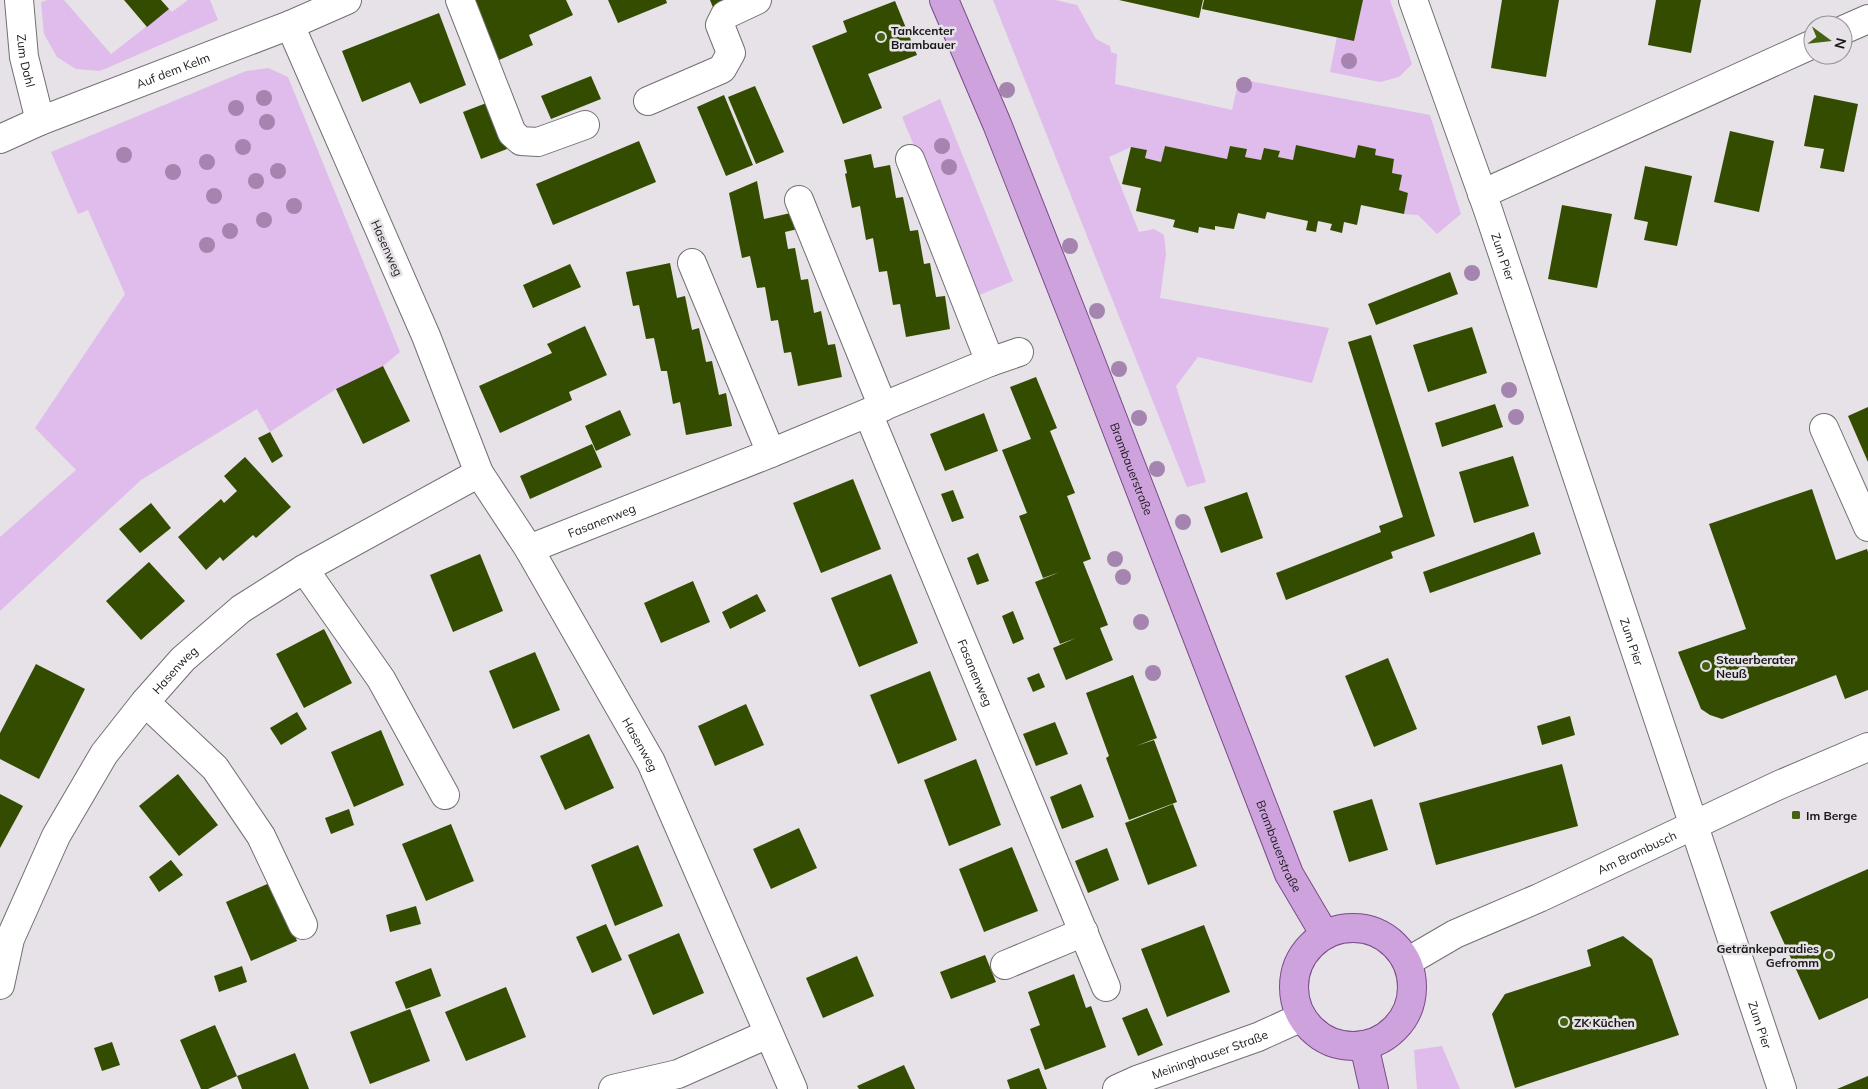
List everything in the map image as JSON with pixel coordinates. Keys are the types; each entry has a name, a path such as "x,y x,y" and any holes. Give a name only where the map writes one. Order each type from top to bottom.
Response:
{"main road":[{"name":"Brambauerstraße","path":"944,0 1083,342 1289,874 1324,935"},
{"path":"1355,927 1371,930 1386,938 1398,948 1407,962 1412,979 1411,997 1406,1014 1395,1028 1380,1039 1364,1045 1349,1046 1335,1043 1322,1038 1310,1029 1302,1017 1295,1000 1294,981 1299,962 1309,946 1324,935 1339,929 1355,927"},
{"path":"1364,1045 1374,1089"}],"street":[{"name":"Zum Dahl","path":"19,0 24,57 40,121"},
{"name":"Auf dem Kelm","path":"0,139 40,121 290,25 347,0"},
{"path":"460,0 512,133 521,141 538,142 585,125"},
{"path":"648,101 722,69 731,53 720,25 725,16 756,0"},
{"name":"Zum Pier","path":"1413,0 1482,194 1782,1089"},
{"path":"1853,26 1868,19"},
{"name":"Hasenweg","path":"290,25 426,336 479,473 529,549 651,762 793,1089"},
{"path":"1482,194 1803,49"},
{"path":"910,159 990,362"},
{"path":"799,200 876,410"},
{"path":"692,263 771,453"},
{"name":"Fasanenweg","path":"529,549 771,453 990,362 1019,352"},
{"name":"Fasanenweg","path":"876,410 1106,987"},
{"path":"1824,428 1868,527"},
{"name":"Hasenweg","path":"0,985 10,939 56,836 104,754 145,702 183,659 241,609 304,569 479,473"},
{"path":"304,569 381,679 445,795"},
{"path":"145,702 215,768 261,836 303,925"},
{"name":"Am Brambusch","path":"1407,962 1455,934 1539,898 1779,785 1868,747"},
{"path":"1005,965 1084,932"},
{"name":"Meininghauser Straße","path":"1117,1089 1258,1036 1302,1017"},
{"path":"613,1089 678,1074 768,1034"}],"shaded area":[{"path":"64,0 111,54 169,9 172,12 188,0 210,0 218,20 100,71 76,69 57,57 44,34 41,2"},
{"path":"993,0 1055,0 1077,5 1096,39 1110,46 1111,52 1117,54 1115,84 1232,110 1239,79 1430,115 1461,214 1437,234 1418,215 1404,214 1408,193 1399,190 1402,175 1392,173 1394,159 1375,155 1375,149 1358,145 1355,158 1296,145 1293,160 1278,157 1279,151 1264,148 1261,160 1245,157 1247,149 1231,146 1227,159 1165,146 1161,162 1145,158 1147,150 1131,147 1109,157 1139,232 1154,229 1164,235 1166,254 1160,298 1329,328 1312,383 1198,357 1176,386 1206,482 1187,487"},
{"path":"1363,0 1390,0 1412,64 1399,77 1380,82 1330,72 1337,37 1354,40"},
{"path":"268,68 288,77 400,352 383,366 336,389 270,432 257,409 141,480 0,611 0,537 76,470 35,428 125,294 88,210 78,214 51,152 246,71"},
{"path":"940,99 1013,281 977,296 902,117"},
{"path":"1442,1046 1460,1089 1417,1089 1414,1050"}],"building":[{"path":"124,0 161,0 169,9 147,27"},
{"path":"473,0 566,0 573,15 529,35 533,45 499,60"},
{"path":"608,0 666,0 667,3 618,23"},
{"path":"710,0 739,0 714,10"},
{"path":"1119,0 1203,0 1199,18"},
{"path":"1204,0 1363,0 1354,41 1202,9"},
{"path":"1502,0 1559,0 1546,77 1491,68"},
{"path":"1656,0 1701,0 1691,53 1648,45"},
{"path":"895,1 917,55 868,74 882,108 843,124 812,46 847,32 843,21"},
{"path":"439,13 466,85 420,104 410,82 362,102 342,51"},
{"path":"591,76 601,99 551,119 541,96"},
{"path":"755,86 784,152 756,164 728,97"},
{"path":"724,95 753,165 726,176 697,107"},
{"path":"1814,95 1858,104 1844,172 1820,168 1824,149 1804,146"},
{"path":"489,102 507,149 481,159 463,112"},
{"path":"1730,131 1774,141 1759,212 1714,202"},
{"path":"639,141 656,182 553,225 536,184"},
{"path":"1296,145 1355,158 1358,145 1376,149 1375,155 1394,159 1392,173 1402,175 1399,190 1408,193 1404,214 1361,205 1357,225 1344,222 1342,233 1330,230 1332,224 1318,221 1316,232 1306,230 1308,221 1267,212 1265,219 1238,213 1234,229 1215,226 1215,230 1199,227 1198,233 1173,227 1175,220 1136,211 1141,188 1122,184 1131,147 1147,150 1145,158 1161,162 1165,146 1227,159 1230,146 1247,149 1245,157 1261,160 1264,148 1280,151 1278,157 1293,160"},
{"path":"871,154 874,168 890,165 896,198 903,197 910,231 918,230 924,264 930,263 936,297 945,296 950,329 906,337 900,304 893,305 887,271 879,272 873,238 866,240 860,206 852,208 845,174 847,173 844,160"},
{"path":"1645,166 1692,176 1677,246 1644,240 1648,222 1634,219"},
{"path":"757,181 764,219 795,212 798,229 785,232 788,249 795,248 801,280 808,279 814,313 821,311 828,345 835,344 842,377 798,386 791,352 784,353 778,320 771,321 765,287 757,288 750,256 742,258 729,193"},
{"path":"1562,205 1612,214 1597,288 1548,279"},
{"path":"670,263 677,298 685,296 692,330 699,328 706,362 712,361 719,395 726,393 732,426 686,435 680,402 673,404 667,371 661,371 654,338 646,339 639,305 633,306 626,272"},
{"path":"570,264 581,287 533,308 523,285"},
{"path":"1450,272 1458,294 1376,325 1368,304"},
{"path":"585,326 607,375 569,392 572,400 500,433 479,386 552,353 547,344"},
{"path":"1472,327 1487,373 1428,392 1413,345"},
{"path":"1371,335 1435,536 1391,552 1393,558 1286,600 1276,573 1381,532 1379,526 1403,517 1348,342"},
{"path":"383,366 410,421 363,444 336,389"},
{"path":"1036,377 1057,428 1050,431 1075,493 1067,496 1091,559 1083,562 1108,625 1100,628 1113,660 1066,680 1053,648 1076,638 1060,644 1035,582 1060,572 1043,578 1019,516 1027,513 1002,450 1031,439 1010,387"},
{"path":"1495,404 1503,427 1442,447 1435,423"},
{"path":"1868,407 1868,462 1848,416"},
{"path":"620,410 631,435 596,451 585,426"},
{"path":"984,413 998,451 945,471 930,434"},
{"path":"270,432 283,456 272,463 258,438"},
{"path":"592,444 602,467 530,499 520,476"},
{"path":"1513,456 1529,506 1474,523 1459,472"},
{"path":"245,457 291,507 256,538 253,535 223,561 220,557 206,570 178,537 221,499 224,503 237,491 224,476"},
{"path":"853,479 881,549 821,573 793,503"},
{"path":"1812,489 1836,560 1867,549 1868,552 1868,690 1845,699 1836,675 1722,719 1710,715 1701,709 1678,652 1746,629 1709,524"},
{"path":"953,490 964,518 952,522 941,494"},
{"path":"1247,492 1263,538 1221,553 1204,507"},
{"path":"151,503 171,528 140,553 119,529"},
{"path":"1534,532 1541,554 1430,593 1423,572"},
{"path":"978,553 989,581 977,585 967,558"},
{"path":"480,554 503,611 453,632 430,575"},
{"path":"149,562 185,601 141,640 106,601"},
{"path":"891,574 918,643 859,667 831,598"},
{"path":"693,581 710,622 661,643 644,603"},
{"path":"757,594 766,611 730,629 722,612"},
{"path":"1013,611 1024,639 1013,644 1002,616"},
{"path":"324,629 352,683 304,708 276,654"},
{"path":"535,652 560,710 513,729 489,671"},
{"path":"1388,658 1417,729 1374,747 1345,676"},
{"path":"36,664 85,689 39,779 0,759 0,733"},
{"path":"930,671 957,740 898,764 870,695"},
{"path":"1039,673 1045,687 1033,692 1027,678"},
{"path":"1133,675 1157,738 1136,746 1154,740 1177,802 1129,820 1106,758 1109,756 1086,693"},
{"path":"746,704 764,745 715,766 698,726"},
{"path":"297,712 307,729 281,745 270,728"},
{"path":"1570,716 1575,735 1542,745 1537,726"},
{"path":"1055,722 1068,754 1036,766 1023,734"},
{"path":"381,730 404,785 354,807 331,752"},
{"path":"589,734 614,788 565,810 540,756"},
{"path":"976,759 1001,825 949,846 924,780"},
{"path":"1562,764 1578,826 1436,865 1419,803"},
{"path":"178,774 218,825 179,856 139,806"},
{"path":"1081,784 1094,817 1062,829 1050,797"},
{"path":"0,794 23,806 0,848"},
{"path":"1372,799 1388,850 1349,862 1333,811"},
{"path":"1173,804 1197,866 1148,885 1125,823"},
{"path":"349,809 354,825 331,834 325,818"},
{"path":"451,824 474,881 426,901 402,844"},
{"path":"799,828 817,868 771,889 753,849"},
{"path":"638,845 663,906 615,926 591,865"},
{"path":"1012,847 1038,911 984,932 959,869"},
{"path":"1107,848 1119,880 1088,893 1075,861"},
{"path":"171,860 183,875 159,892 149,877"},
{"name":"Getränkeparadies Gefromm","path":"1868,869 1868,998 1819,1020 1770,912"},
{"path":"272,882 297,941 251,961 226,902"},
{"path":"416,906 421,924 390,932 386,915"},
{"path":"606,924 622,960 592,973 576,937"},
{"path":"1204,925 1230,992 1167,1017 1141,949"},
{"path":"679,933 704,993 653,1015 628,955"},
{"path":"1623,936 1652,959 1679,1035 1515,1088 1492,1014 1505,994 1591,966 1587,950"},
{"path":"985,955 996,982 951,999 940,972"},
{"path":"857,956 874,996 823,1018 806,978"},
{"path":"242,966 247,982 219,992 214,976"},
{"path":"431,968 441,996 406,1009 395,982"},
{"path":"1074,974 1086,1008 1091,1006 1106,1047 1045,1070 1030,1029 1040,1025 1028,992"},
{"path":"506,987 526,1037 466,1061 445,1012"},
{"path":"1147,1008 1163,1045 1138,1056 1122,1018"},
{"path":"410,1009 430,1061 370,1084 350,1032"},
{"path":"215,1025 237,1076 208,1089 201,1089 180,1040"},
{"path":"112,1042 120,1065 102,1071 94,1048"},
{"path":"295,1053 309,1089 242,1089 237,1076"},
{"path":"904,1065 915,1089 859,1089 857,1086"},
{"path":"1039,1068 1047,1089 1010,1089 1007,1080"},
{"path":"1868,1076 1868,1089 1837,1089"}],"place":[{"name":"Tankcenter Brambauer","path":"881,37"},
{"name":"Steuerberater Neuß","path":"1706,666"},
{"name":"Im Berge","path":"1796,815"},
{"name":"Getränkeparadies Gefromm","path":"1829,955"},
{"name":"ZK Küchen","path":"1564,1022"}]}
